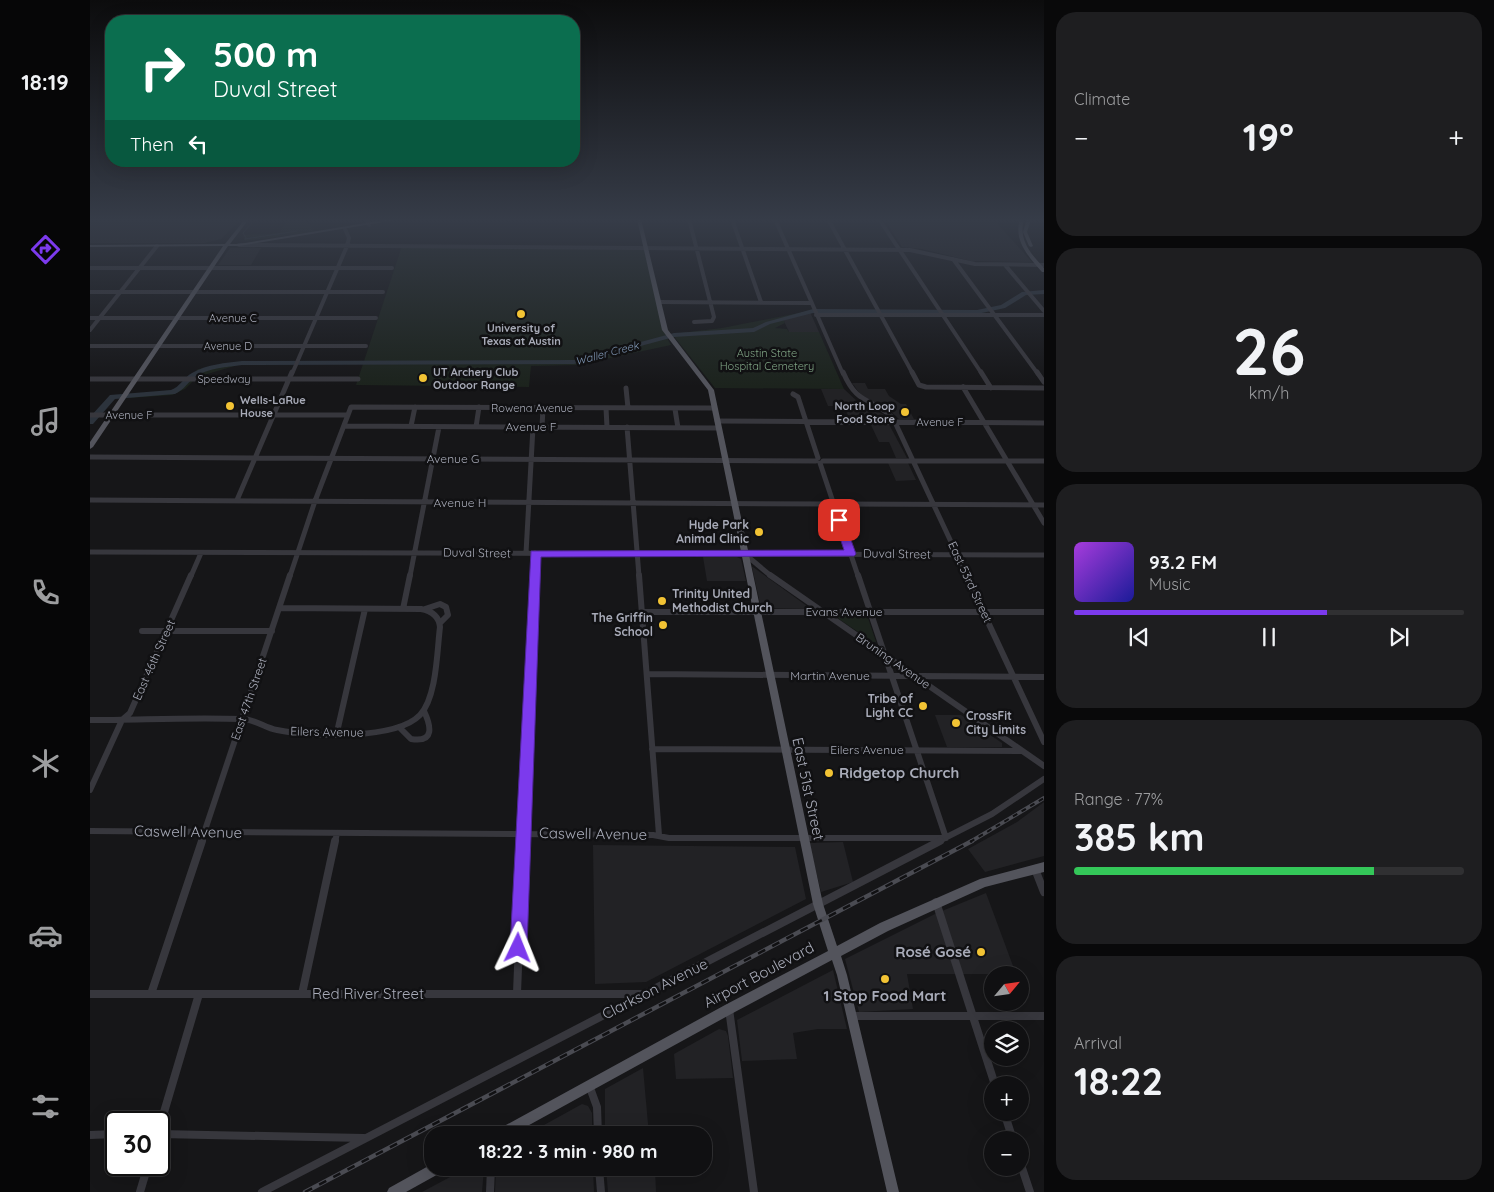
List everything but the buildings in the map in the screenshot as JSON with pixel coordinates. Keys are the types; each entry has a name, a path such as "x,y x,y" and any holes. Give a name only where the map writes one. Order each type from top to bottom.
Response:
{"main road":[{"path":"90,447 206,275"},
{"path":"652,275 659,302"},
{"name":"East 51st Street","path":"659,302 670,336 709,388 818,904 836,953 893,1192"},
{"name":"Airport Boulevard","path":"514,1126 729,1009 936,902 984,882 1039,868"},
{"path":"393,1192 424,1175"}],"street":[{"path":"90,330 134,275"},
{"path":"237,500 334,275"},
{"path":"694,322 714,320 703,275"},
{"path":"751,275 761,302"},
{"path":"799,275 850,389 856,395 887,412 895,422"},
{"path":"858,275 921,386 1044,388"},
{"path":"916,275 992,388"},
{"path":"964,275 1044,382"},
{"path":"1013,275 1044,313"},
{"path":"90,292 383,292"},
{"path":"659,302 811,303"},
{"path":"815,312 941,313 991,311 1044,313"},
{"name":"Avenue C","path":"90,318 376,318"},
{"name":"Avenue D","path":"90,346 366,346"},
{"name":"Speedway","path":"90,379 358,379"},
{"path":"626,388 628,408"},
{"path":"963,388 1044,523"},
{"path":"794,394 798,398 806,421 946,838"},
{"name":"Rowena Avenue","path":"351,407 714,408"},
{"name":"East 47th Street","path":"151,994 203,832 243,719 315,501 351,407"},
{"path":"411,426 415,407"},
{"path":"476,427 478,408"},
{"path":"542,408 542,426"},
{"path":"606,408 607,427"},
{"path":"675,409 678,428"},
{"name":"Avenue F","path":"95,415 348,415"},
{"name":"Avenue F","path":"344,426 678,428 717,424 806,421 1044,422"},
{"name":"East 53rd Street","path":"895,422 1044,742"},
{"path":"402,608 439,427"},
{"path":"526,553 533,427"},
{"path":"627,427 659,835"},
{"name":"Avenue G","path":"90,457 1044,461"},
{"name":"Avenue H","path":"90,500 424,503 1044,504"},
{"name":"Duval Street","path":"90,552 1044,555"},
{"name":"East 46th Street","path":"90,790 122,720 130,713 201,553"},
{"path":"517,993 535,553"},
{"name":"Bruning Avenue","path":"744,554 754,564 1044,766"},
{"path":"280,608 425,609 440,604 446,607 448,615 440,623 429,699 424,710 431,726 431,731 427,736 415,740 409,738 400,728"},
{"path":"337,732 365,609"},
{"path":"425,609 435,614 440,623"},
{"name":"Evans Avenue","path":"643,612 1044,612"},
{"path":"142,631 272,631"},
{"name":"Martin Avenue","path":"646,674 1044,677"},
{"name":"Eilers Avenue","path":"90,720 243,719 254,720 274,730 290,732 383,733 400,728 424,710"},
{"name":"Eilers Avenue","path":"652,749 1022,751"},
{"name":"Clarkson Avenue","path":"262,1192 946,838 1006,806 1044,780"},
{"name":"Caswell Avenue","path":"90,831 659,835 669,838 946,838"},
{"path":"302,994 337,833"},
{"path":"1039,868 1044,892"},
{"path":"936,902 992,1076"},
{"name":"Red River Street","path":"90,994 645,994"},
{"path":"164,1111 199,994"},
{"path":"729,1009 754,1192"},
{"path":"851,1016 1044,1016"},
{"path":"589,1085 597,1107 598,1126"},
{"path":"90,1135 105,1134"},
{"path":"170,1134 366,1138"},
{"path":"140,1192 145,1176"},
{"path":"490,1192 491,1176"},
{"path":"600,1176 601,1192"},
{"path":"1025,1176 1030,1192"}],"shaded area":[{"path":"810,312 819,332 789,332 783,319"},
{"path":"852,383 865,383 868,389 885,389 889,396 901,404 906,404 914,419 899,419 888,409 861,395"},
{"path":"821,389 844,389 857,401 884,415 907,458 896,458 889,442 879,442 871,425 852,425 844,406 828,406"},
{"path":"888,463 908,463 916,480 896,481"},
{"path":"703,557 737,557 741,559 746,581 707,581"},
{"path":"753,567 811,609 761,608"},
{"path":"935,715 961,715 1002,743 1002,747 947,747"},
{"path":"1044,802 1044,856 985,872 968,849 1017,822"},
{"path":"843,842 853,882 821,892 809,843"},
{"path":"593,845 795,847 806,899 646,982 595,984"},
{"path":"986,893 1013,966 984,966 984,974 907,974 913,1009 859,1012 845,959 937,913"},
{"path":"833,970 847,1029 818,1029 793,1033 797,1059 742,1061 737,1020"},
{"path":"719,1029 726,1031 728,1036 733,1078 676,1079 674,1054"},
{"path":"643,1068 648,1126 605,1126 605,1089"},
{"path":"582,1104 588,1106 592,1113 592,1126 542,1126"},
{"path":"452,1176 483,1176 482,1192 422,1192"},
{"path":"496,1176 593,1176 594,1192 495,1192"},
{"path":"607,1176 655,1176 656,1192 608,1192"}],"green space":[{"name":"University of Texas at Austin","path":"393,275 652,275 664,327 671,338 667,338 671,345 578,365 531,366 529,387 356,385 363,364 299,364 301,361 364,361"},
{"name":"Austin State Hospital Cemetery","path":"809,311 783,319 785,323 775,328 787,329 789,332 819,332 844,389 715,388 672,334 722,328"},
{"path":"250,361 295,361 294,364 238,365 197,377 190,377 198,369"},
{"path":"187,380 194,380 185,389 172,395 129,398 132,394 174,390"},
{"path":"833,615 867,615 876,642 873,642"}],"waterway":[{"name":"Waller Creek","path":"90,422 113,397 172,392 178,390 193,375 217,366 242,363 574,362 674,335 754,330 768,323 813,311 977,312 1003,307 1024,293 1044,292"}],"railway":[{"path":"970,842 1044,798"},
{"path":"305,1192 972,841"}],"place":[{"name":"University of Texas at Austin","path":"521,314"},
{"name":"UT Archery Club Outdoor Range","path":"423,378"},
{"name":"Wells-LaRue House","path":"230,406"},
{"name":"North Loop Food Store","path":"905,412"},
{"name":"Hyde Park Animal Clinic","path":"759,532"},
{"name":"Trinity United Methodist Church","path":"662,601"},
{"name":"The Griffin School","path":"663,625"},
{"name":"Tribe of Light CC","path":"923,706"},
{"name":"CrossFit City Limits","path":"956,723"},
{"name":"Ridgetop Church","path":"829,773"},
{"name":"Rosé Gosé","path":"981,952"},
{"name":"1 Stop Food Mart","path":"885,979"}],"route":[{"path":"518,948 535,553 850,554 839,520"}]}
